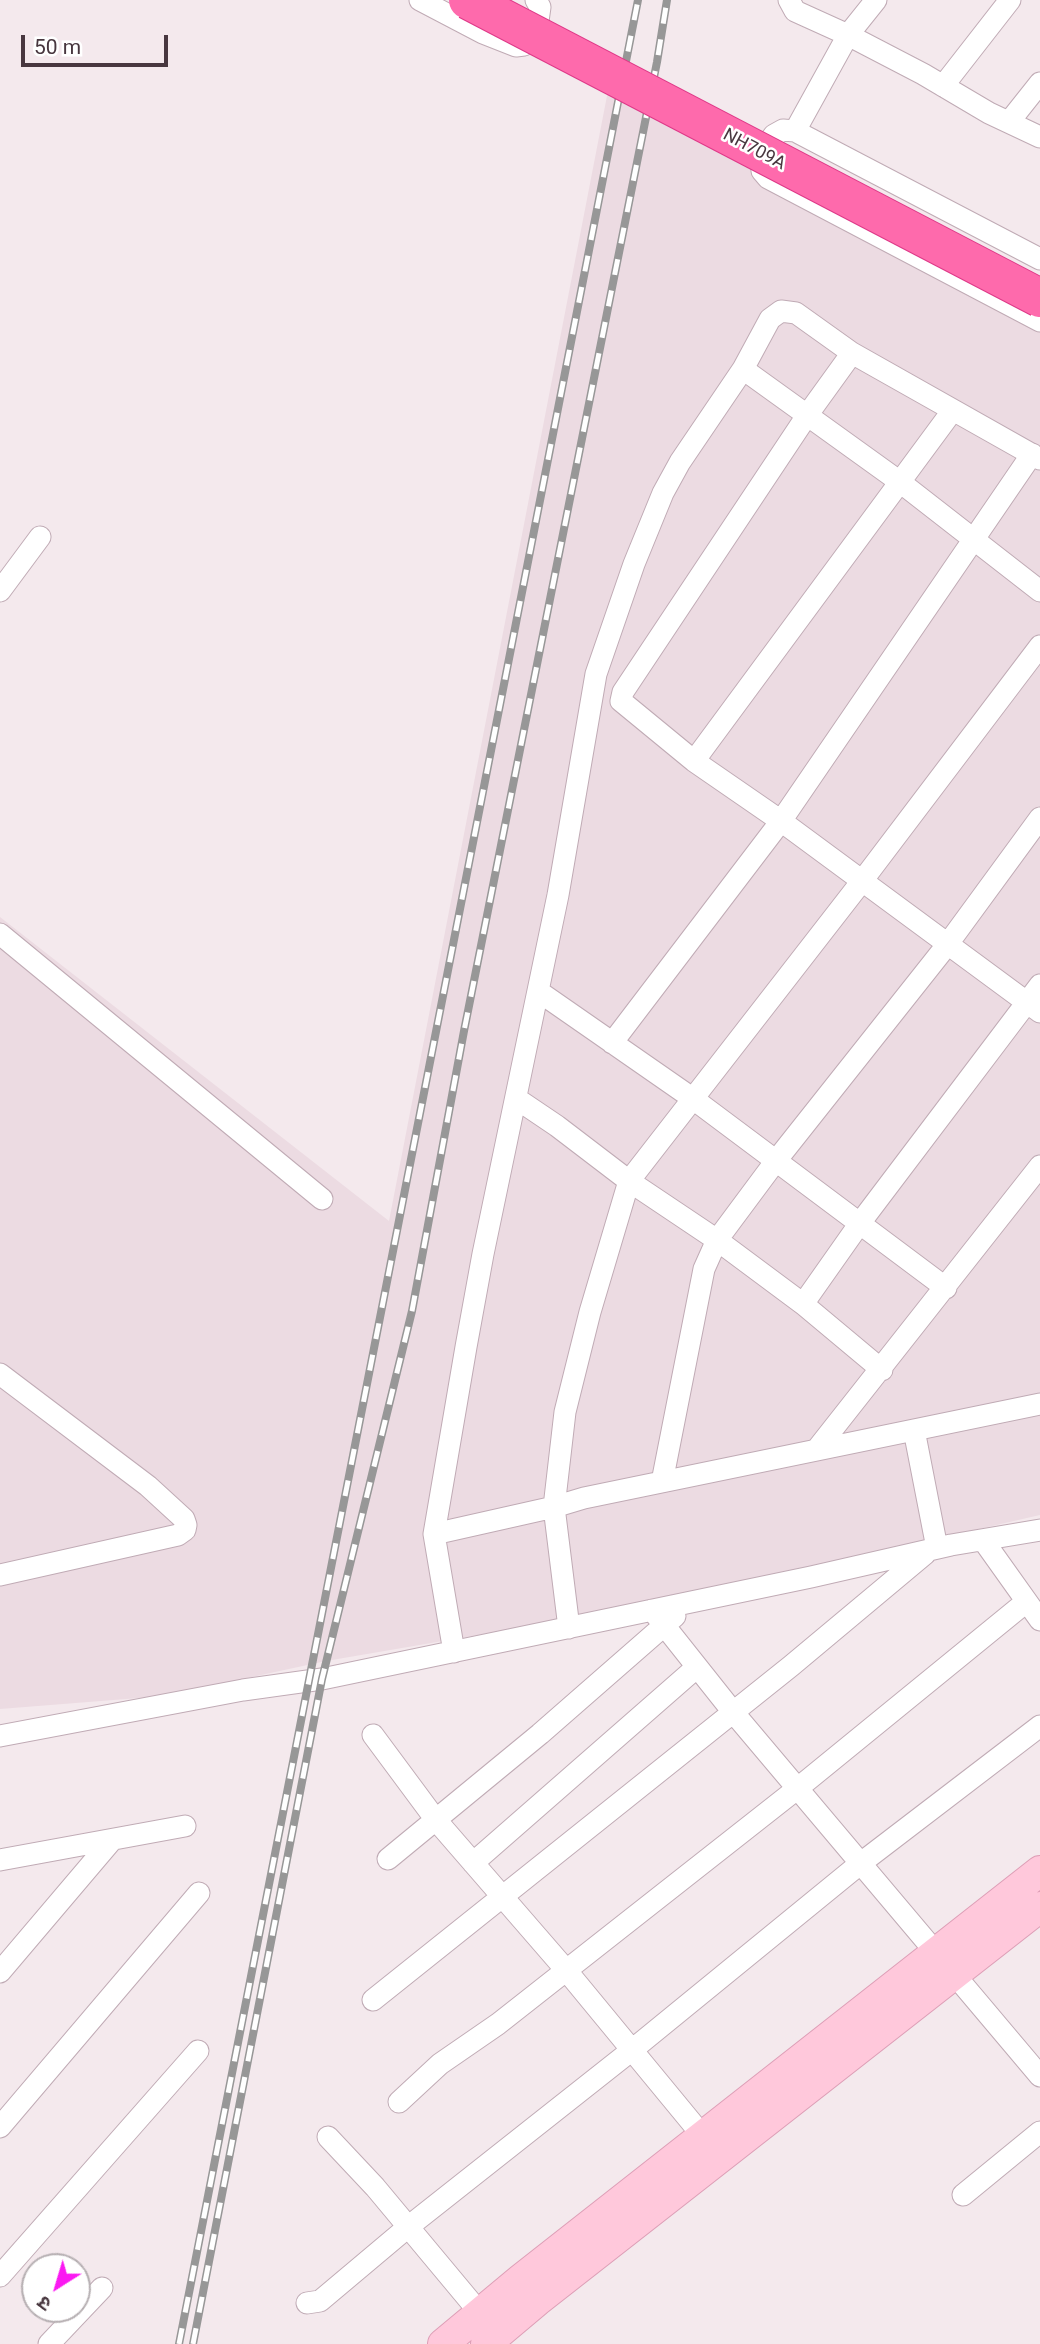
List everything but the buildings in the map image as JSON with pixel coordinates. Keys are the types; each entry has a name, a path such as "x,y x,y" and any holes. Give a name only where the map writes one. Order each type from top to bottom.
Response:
{"highway":[{"name":"NH709A","path":"468,0 1040,298"}],"main road":[{"path":"486,2344 713,2148 946,1963 1040,1871"},
{"path":"946,1963 1040,1906"},
{"path":"443,2344 520,2279 713,2148"}],"street":[{"path":"420,0 483,33 516,46 529,41 537,28 540,7 536,0"},
{"path":"789,0 795,11 849,34 989,113 1040,136"},
{"path":"795,131 849,34 876,0"},
{"path":"943,86 1010,0"},
{"path":"1009,122 1040,83"},
{"path":"1040,259 795,131 783,130 774,135 761,153 762,171 768,178 1040,321"},
{"path":"454,1651 434,1534 483,1254 558,895 596,674 634,564 663,493 680,462 743,369 770,319 781,311 796,313 852,353 1036,457 974,539 781,821 612,1043"},
{"path":"852,353 808,414 623,692 621,701 694,761 781,821 1033,1007"},
{"path":"743,369 901,482 1040,591"},
{"path":"694,761 953,410"},
{"path":"0,591 40,537"},
{"path":"569,1628 554,1507 565,1412 590,1312 629,1181 1040,646"},
{"path":"662,1482 704,1269 717,1240 775,1162 947,945 1040,818"},
{"path":"0,934 323,1199"},
{"path":"803,1304 860,1223 1033,1007 1040,985"},
{"path":"538,990 692,1098 946,1288"},
{"path":"517,1099 629,1181 717,1240 803,1304 882,1370"},
{"path":"817,1449 882,1370 1040,1166"},
{"path":"0,1374 148,1486 184,1519 186,1525 185,1530 178,1535 0,1574"},
{"path":"434,1534 584,1498 1040,1404"},
{"path":"914,1430 933,1549"},
{"path":"388,1859 540,1734 658,1618 688,1603 933,1549 1040,1531"},
{"path":"983,1540 1040,1620"},
{"path":"373,2000 933,1549"},
{"path":"399,2102 440,2064 498,2024 798,1788 1026,1602"},
{"path":"0,1736 243,1690 321,1679 569,1628 658,1618"},
{"path":"658,1618 733,1712 1040,2076"},
{"path":"473,1863 696,1667"},
{"path":"307,2303 320,2301 408,2227 632,2050 861,1863 1040,1726"},
{"path":"373,1735 436,1820 566,1970 713,2148"},
{"path":"0,1860 185,1826"},
{"path":"0,1972 112,1840"},
{"path":"0,2127 199,1893"},
{"path":"0,2276 198,2050"},
{"path":"963,2195 1040,2132"},
{"path":"328,2137 375,2187 480,2313"},
{"path":"48,2344 102,2288"}],"shaded area":[{"path":"612,70 1040,278 1040,1515 636,1608 326,1661 164,1696 0,1709 0,917 389,1221"}],"railway":[{"path":"179,2344 638,0"},
{"path":"193,2344 322,1679 412,1311 464,1031 657,62 667,0"}]}
